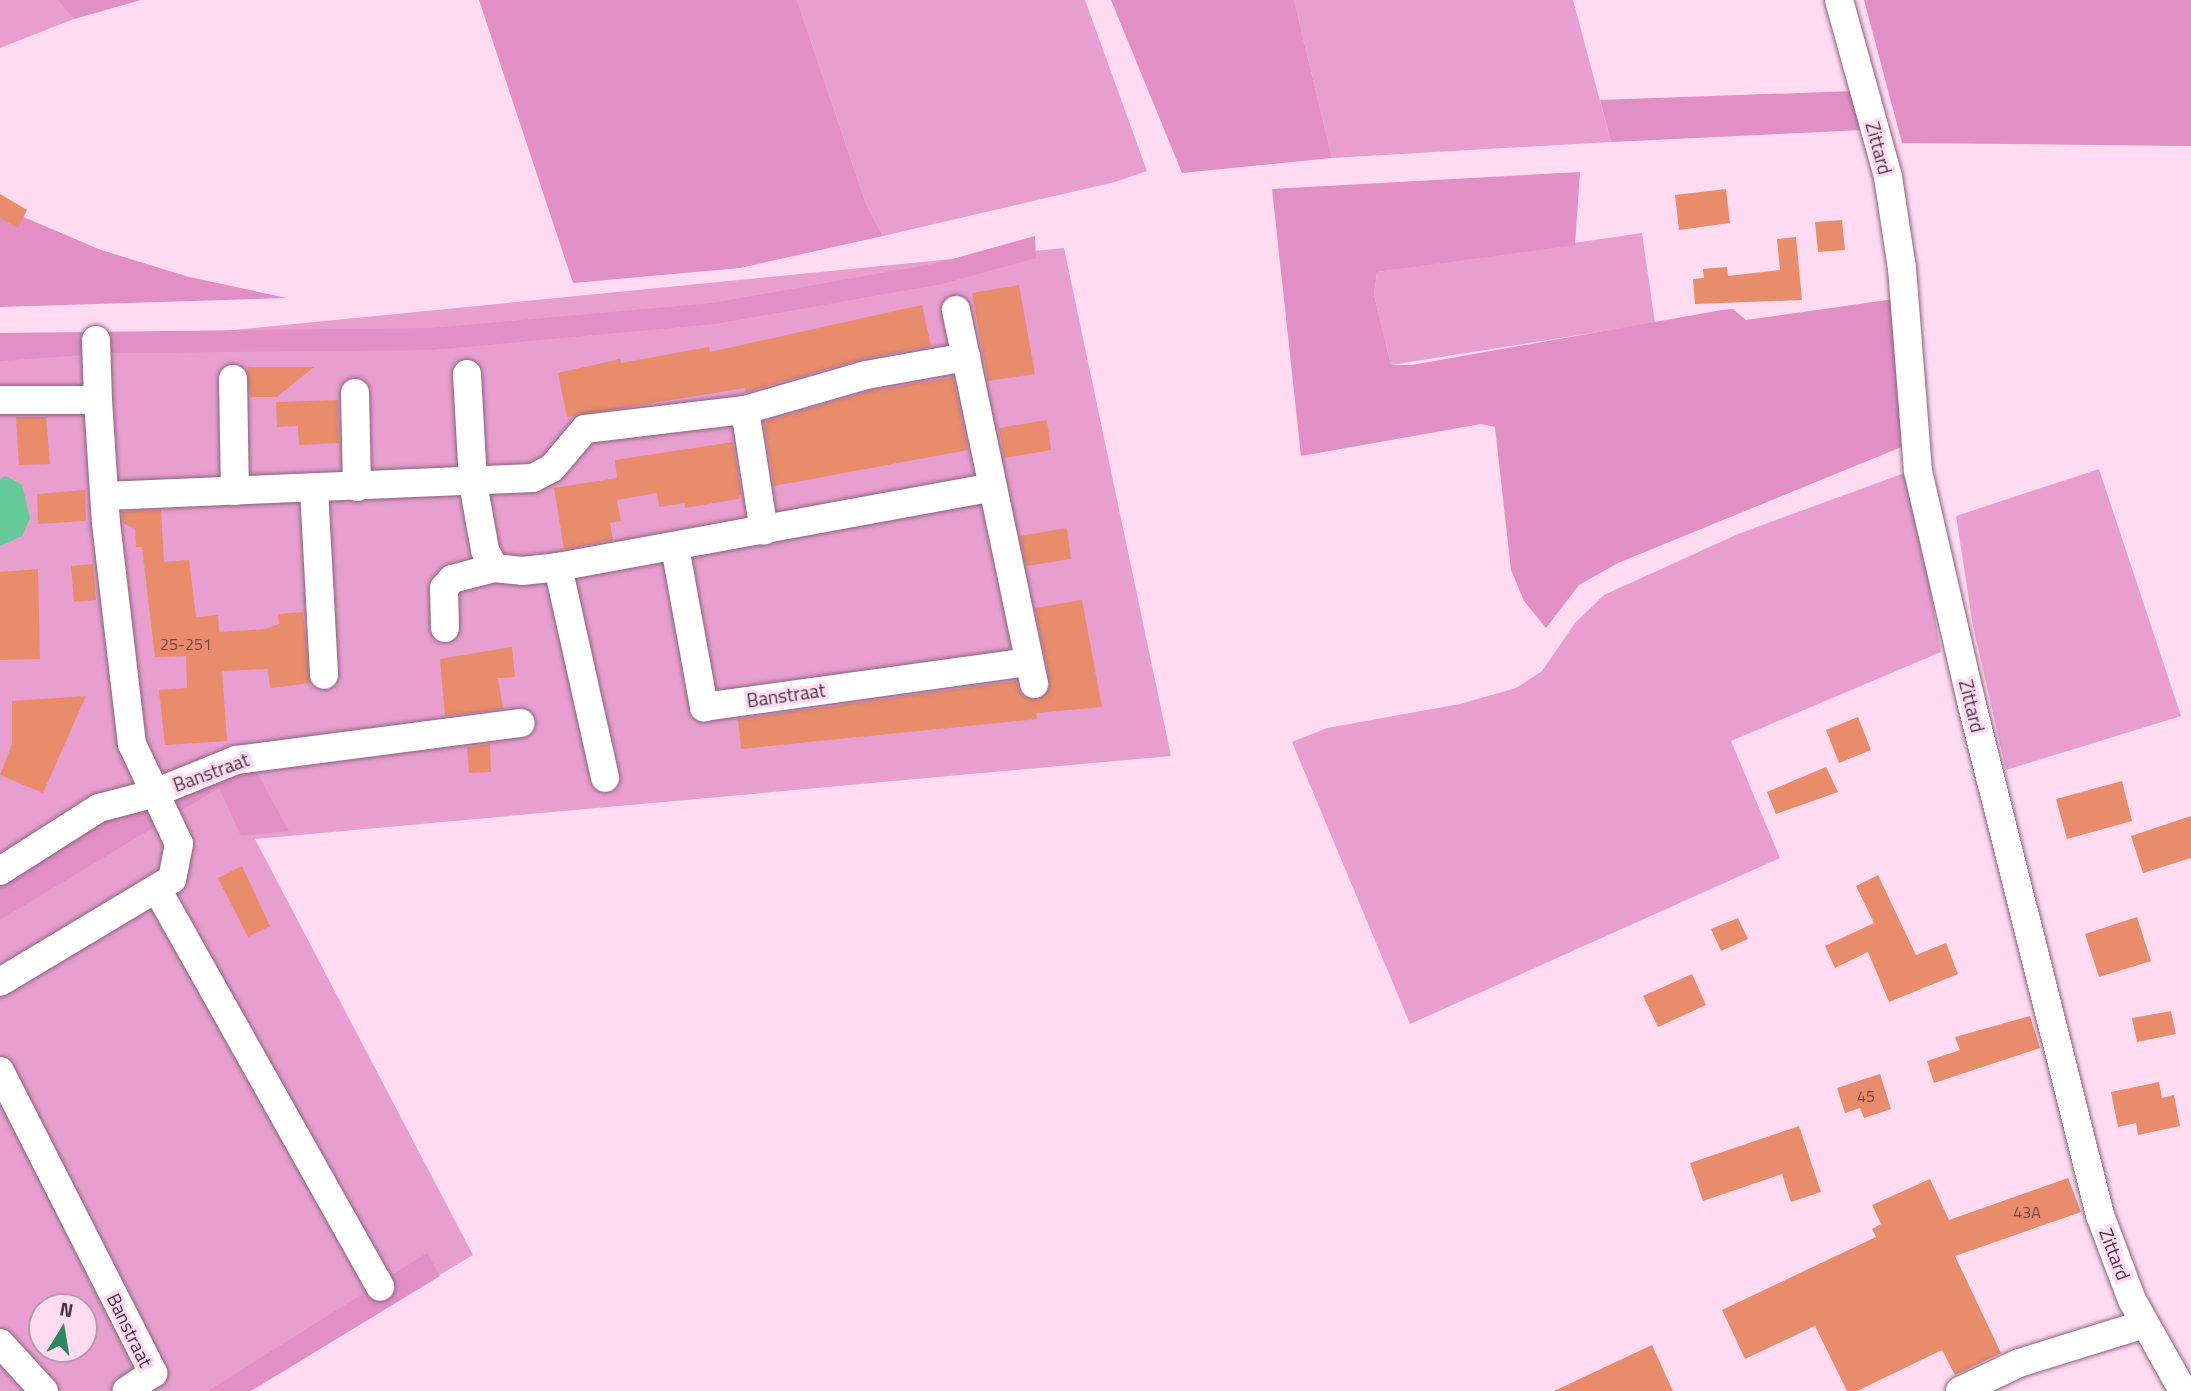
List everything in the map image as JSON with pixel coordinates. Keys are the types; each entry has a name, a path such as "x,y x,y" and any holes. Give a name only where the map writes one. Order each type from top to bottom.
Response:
{"street":[{"name":"Zittard","path":"1839,0 1888,177 1902,268 1918,471 1930,536 2101,1215 2146,1324 2183,1391"},
{"name":"Banstraat","path":"675,547 704,707 1032,673 956,310"},
{"name":"Banstraat","path":"0,982 172,879 178,844 152,794 132,744 105,496 96,340"},
{"path":"105,496 473,484 533,478 552,468 585,429 745,410 866,375 965,357"},
{"path":"467,374 473,484 485,550 494,568"},
{"path":"233,379 236,491"},
{"path":"355,393 357,487"},
{"path":"0,400 98,400"},
{"path":"745,410 764,531"},
{"path":"445,628 444,588 452,579 494,568 522,571 558,567 992,487"},
{"path":"314,489 324,675"},
{"path":"558,567 605,778"},
{"name":"Banstraat","path":"152,794 236,760 521,723"},
{"path":"0,871 99,808 152,794"},
{"path":"157,889 380,1287"},
{"name":"Banstraat","path":"0,1071 153,1373 126,1391"},
{"path":"1960,1391 2019,1363 2146,1324"},
{"path":"0,1343 44,1391"}],"shaded area":[{"path":"0,0 64,0 74,19 0,48"},
{"path":"58,0 141,0 74,19"},
{"path":"479,0 797,0 866,204 883,236 740,268 573,283"},
{"path":"797,0 1085,0 1147,171 1115,182 883,236 866,204"},
{"path":"1111,0 1294,0 1332,158 1182,173"},
{"path":"1294,0 1573,0 1611,142 1332,158"},
{"path":"1864,0 2191,0 2191,146 1902,143"},
{"path":"1854,91 1863,130 1611,142 1600,100"},
{"path":"1580,172 1575,245 1377,272 1374,295 1391,365 1412,365 1722,310 1733,309 1746,320 1894,299 1904,446 1618,563 1579,585 1546,628 1524,601 1511,570 1495,427 1481,424 1301,456 1272,189"},
{"path":"0,207 101,250 189,277 287,298 0,307"},
{"path":"1642,233 1655,323 1391,365 1374,295 1377,272"},
{"path":"1035,236 1036,258 942,284 715,324 433,350 114,353 0,361 0,333 431,328 712,303 938,263"},
{"path":"1064,248 1171,756 255,839 473,1255 246,1391 0,1391 0,353"},
{"path":"2099,469 2181,716 2006,770 1973,626 1956,516"},
{"path":"1910,471 1941,652 1731,741 1780,858 1410,1024 1292,742 1327,728 1460,704 1516,688 1542,671 1575,623 1604,595 1738,534"},
{"path":"6,476 22,485 30,518 22,536 0,546 0,479"},
{"path":"252,764 289,831 241,836 219,788 0,920 0,880 124,809"},
{"path":"427,1253 440,1276 251,1391 208,1391"}],"building":[{"path":"1726,189 1730,223 1679,230 1675,195"},
{"path":"0,194 27,210 18,228 0,218"},
{"path":"1842,220 1845,250 1818,252 1815,222"},
{"path":"1796,237 1802,300 1695,304 1693,279 1704,278 1703,269 1727,267 1728,276 1780,270 1777,239"},
{"path":"1019,285 1035,374 988,381 972,293"},
{"path":"922,305 931,346 862,359 746,392 745,388 567,417 558,373 620,359 621,363 709,347 710,352"},
{"path":"247,367 314,367 277,397 250,397"},
{"path":"953,377 968,450 774,486 764,422 870,391"},
{"path":"338,400 339,443 299,445 298,426 277,427 276,402"},
{"path":"16,417 46,417 50,464 19,465"},
{"path":"1047,420 1051,450 1004,458 999,428"},
{"path":"733,442 741,493 738,499 685,508 685,503 659,507 657,493 617,500 621,521 610,523 613,540 564,549 554,488 617,478 615,460"},
{"path":"85,490 86,521 38,524 37,494"},
{"path":"161,510 164,562 189,560 196,617 218,615 219,632 265,629 279,624 278,614 303,612 310,683 270,688 268,669 222,671 227,741 165,745 159,690 187,688 186,656 155,657 142,547 136,547 135,529 123,523 122,512"},
{"path":"1067,528 1071,559 1026,566 1020,536"},
{"path":"93,564 96,600 74,602 71,566"},
{"path":"38,569 40,659 0,660 0,572"},
{"path":"1082,600 1102,707 1036,713 1037,719 741,749 738,719 1016,681 1022,696 1038,700 1049,690 1050,681 1035,608"},
{"path":"512,647 515,677 498,678 503,709 445,716 440,659"},
{"path":"86,696 43,793 0,775 12,744 12,701"},
{"path":"1858,717 1871,750 1839,763 1826,730"},
{"path":"490,744 491,772 469,773 467,747"},
{"path":"1826,767 1838,792 1776,814 1767,792"},
{"path":"2122,781 2132,821 2067,839 2056,799"},
{"path":"2191,816 2191,858 2143,873 2131,836"},
{"path":"242,866 270,926 248,937 218,878"},
{"path":"1878,875 1916,955 1946,943 1958,974 1889,1002 1868,952 1835,968 1825,946 1874,923 1856,886"},
{"path":"2137,917 2151,961 2099,977 2085,934"},
{"path":"1738,918 1748,939 1721,951 1711,929"},
{"path":"1692,974 1706,1005 1658,1027 1643,996"},
{"path":"2171,1011 2176,1034 2137,1042 2132,1018"},
{"path":"2030,1016 2040,1048 1934,1083 1927,1061 1960,1050 1955,1037"},
{"path":"1880,1074 1891,1109 1864,1118 1860,1108 1845,1113 1837,1088"},
{"path":"2159,1082 2162,1098 2174,1095 2180,1126 2138,1135 2136,1123 2118,1127 2111,1092"},
{"path":"1799,1126 1821,1192 1791,1202 1782,1174 1703,1201 1690,1163"},
{"path":"2068,1178 2081,1212 1955,1256 2001,1353 1955,1375 1942,1350 1857,1391 1847,1391 1815,1326 1745,1359 1722,1310 1876,1237 1872,1229 1881,1224 1872,1205 1930,1179 1949,1220"},
{"path":"1652,1345 1673,1391 1554,1391"}]}
